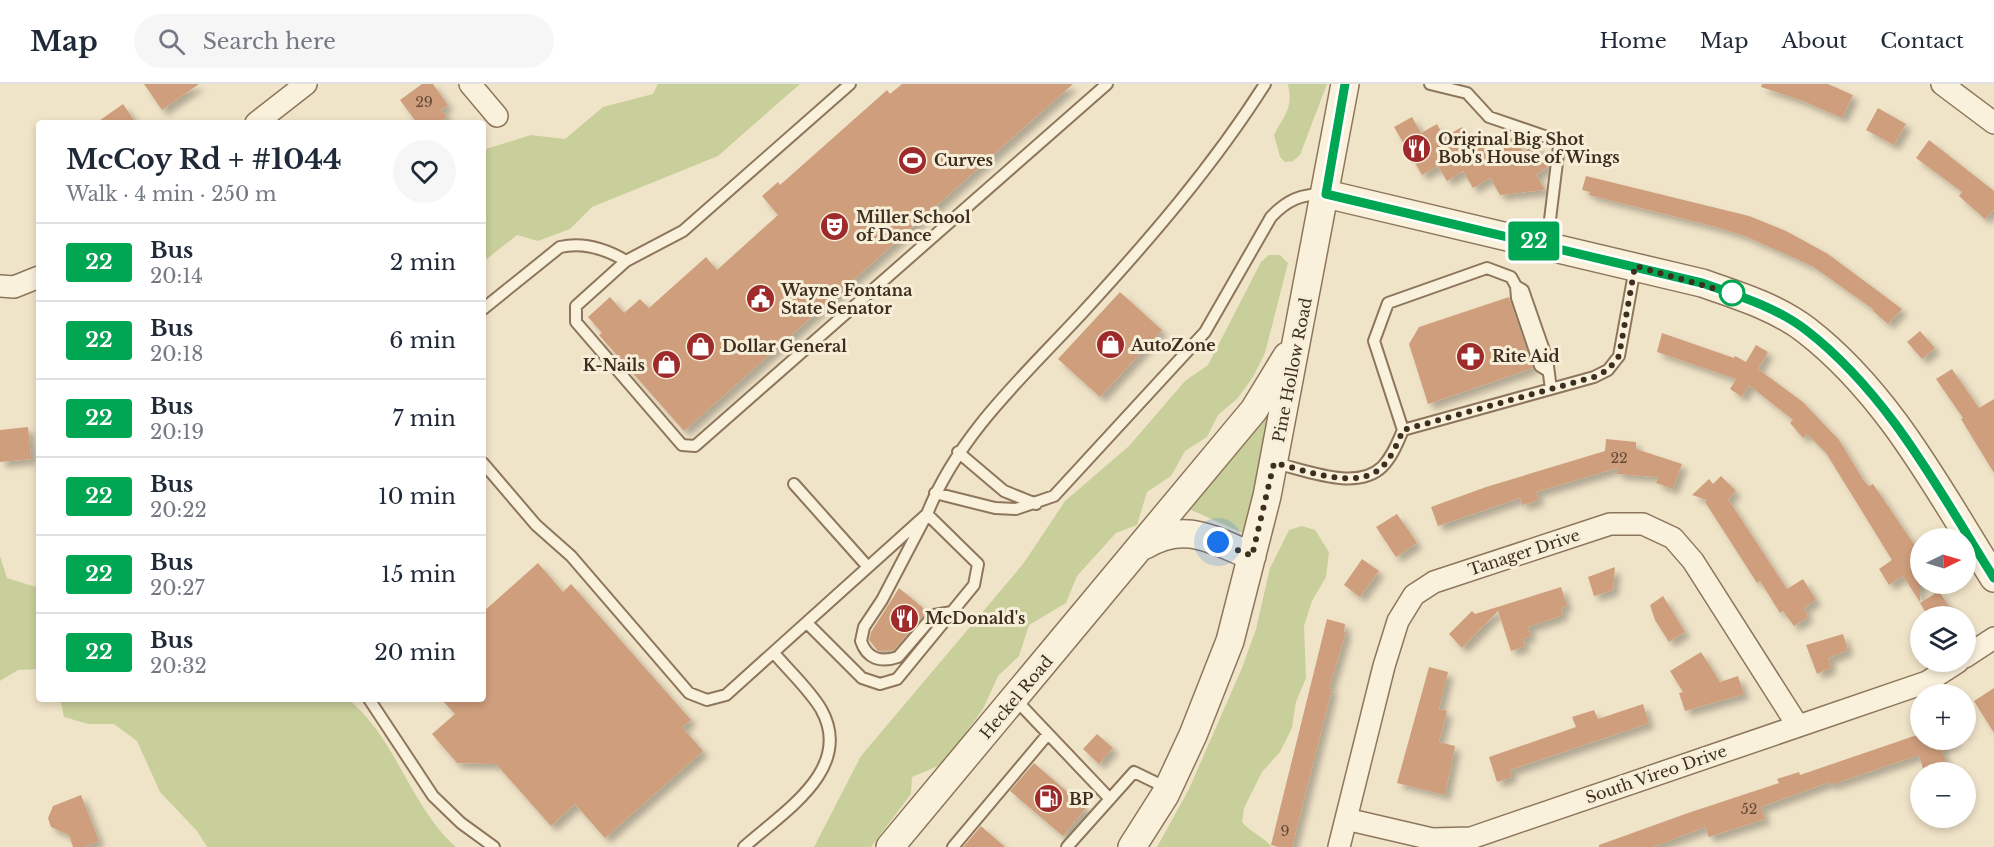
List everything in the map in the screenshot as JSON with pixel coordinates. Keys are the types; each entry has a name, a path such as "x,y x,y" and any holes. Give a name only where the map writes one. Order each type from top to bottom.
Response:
{"street":[{"path":"260,120 306,84"},
{"path":"470,84 497,116"},
{"name":"Pine Hollow Road","path":"1132,847 1167,788 1193,735 1230,642 1274,463 1345,84"},
{"path":"1941,84 1994,123"},
{"path":"1326,194 1547,244 1702,283 1750,299 1805,329 1856,373 1905,437 1994,578"},
{"path":"0,286 15,287 36,278"},
{"name":"Heckel Road","path":"890,847 1254,410 1271,385 1299,333"},
{"name":"Tanager Drive","path":"1340,847 1384,666 1398,621 1414,595 1434,582 1610,524 1642,524 1673,538 1693,561 1798,726"},
{"name":"Heckel Road","path":"1141,547 1159,537 1190,532 1252,556"},
{"path":"1976,650 1994,638"},
{"name":"South Vireo Drive","path":"1346,819 1432,839 1471,838 1927,682 1942,672"}],"lane":[{"path":"849,84 683,231 626,261 580,302 574,311 576,322 677,441 688,447 695,446 1107,84"},
{"path":"952,612 934,615 898,657 878,660 863,646 864,627 882,600 927,514 935,493 969,435 1109,284 1209,166 1265,84"},
{"path":"1430,84 1467,93 1489,117 1556,140 1558,146 1547,244"},
{"path":"935,493 995,508 1016,509 1054,496 1205,332 1271,217 1283,204 1297,197 1326,194"},
{"path":"486,307 560,247 571,244 594,247 626,261"},
{"path":"1403,430 1594,377 1608,370 1619,356 1635,266"},
{"path":"1274,463 1344,478 1358,478 1383,467 1395,449 1403,430 1374,341 1388,303 1482,269 1500,272 1511,277 1516,286 1523,290 1547,358 1551,389"},
{"path":"958,452 1004,491 1036,504"},
{"path":"486,467 536,525 571,555 690,693 707,700 726,696 927,514"},
{"path":"794,484 868,567"},
{"path":"807,623 862,678 880,684 897,679 974,585 978,564 927,514"},
{"path":"744,847 818,780 826,765 830,748 828,726 819,707 774,653"},
{"path":"1015,698 1110,799"},
{"path":"371,702 433,796 461,823 494,847"},
{"path":"953,847 1048,734"},
{"path":"1067,847 1134,772 1167,788"}],"green space":[{"path":"658,84 800,84 718,156 592,207 570,229 538,241 517,235 486,260 486,149 531,135 565,139 603,107 653,94"},
{"path":"1288,84 1327,84 1300,155 1293,161 1285,162 1280,157 1274,135 1289,106"},
{"path":"1269,255 1280,255 1288,263 1265,353 1253,377 1237,399 1218,415 1207,437 1185,451 1171,476 1147,492 1137,525 1116,533 1077,576 1066,603 1029,625 1019,656 998,676 983,709 938,766 912,777 911,794 871,847 814,847 861,756 1023,564 1065,501 1129,446 1185,381 1208,365 1261,262"},
{"path":"1271,410 1247,535 1189,509"},
{"path":"1302,526 1315,530 1329,552 1326,577 1312,601 1304,626 1306,678 1296,702 1292,728 1280,752 1262,772 1244,808 1242,822 1272,847 1157,847 1189,789 1242,668 1256,629 1270,568 1289,530"},
{"path":"0,556 7,578 36,587 36,669 18,670 0,681"},
{"path":"61,702 351,702 379,733 426,812 456,847 207,847 197,831 160,792 137,741 114,724 88,724 64,717"}],"building":[{"path":"144,84 199,84 162,110"},
{"path":"422,84 433,84 448,105 441,110 447,117 442,120 415,120 400,100"},
{"path":"902,84 1073,84 684,431 599,335 602,333 588,317 610,297 624,313 640,299 649,308 706,257 717,270 778,215 762,196 778,182 780,185 887,90 890,94"},
{"path":"1762,84 1828,84 1853,95 1842,118 1803,101 1761,87"},
{"path":"123,104 134,120 100,120"},
{"path":"1878,108 1906,124 1894,145 1866,130"},
{"path":"1412,117 1421,133 1437,124 1444,137 1462,127 1472,143 1515,138 1523,152 1536,144 1549,166 1536,175 1545,190 1500,195 1490,178 1473,188 1463,171 1447,181 1438,166 1422,175 1394,127"},
{"path":"1929,140 1994,191 1994,209 1985,219 1959,196 1962,192 1916,158"},
{"path":"1586,176 1749,216 1786,231 1828,254 1902,309 1888,324 1873,309 1812,266 1745,236 1589,195 1590,192 1582,190"},
{"name":"AutoZone","path":"1120,292 1162,330 1100,397 1058,359"},
{"name":"Rite Aid","path":"1509,297 1533,368 1428,404 1409,344 1419,327"},
{"path":"1920,331 1935,348 1922,359 1907,342"},
{"path":"1662,333 1734,358 1735,356 1746,362 1756,345 1768,352 1758,369 1803,402 1839,440 1864,481 1869,486 1873,484 1910,538 1910,587 1903,576 1889,585 1879,569 1892,560 1826,453 1807,434 1803,438 1790,423 1793,420 1749,385 1742,397 1730,389 1736,379 1657,352"},
{"path":"1952,369 1979,408 1994,399 1994,473 1961,419 1963,418 1936,379"},
{"path":"28,427 31,459 0,462 0,430"},
{"path":"1606,439 1636,442 1636,449 1682,464 1673,489 1656,483 1658,477 1617,474 1617,468 1536,492 1539,500 1522,505 1520,498 1438,526 1431,507 1486,487 1605,451"},
{"path":"1721,476 1736,491 1728,499 1787,589 1803,579 1816,600 1804,608 1808,617 1794,626 1783,611 1780,613 1760,581 1757,583 1705,502 1707,500 1692,495 1709,479 1713,484"},
{"path":"1397,514 1417,543 1396,557 1376,527"},
{"path":"1362,559 1379,571 1360,597 1344,585"},
{"path":"538,563 563,592 571,584 691,720 682,727 703,751 605,838 575,804 551,826 496,764 457,763 432,734 455,714 444,702 486,702 486,609"},
{"path":"1615,567 1613,590 1594,596 1588,577"},
{"path":"1561,587 1567,606 1561,608 1563,615 1528,627 1531,636 1522,639 1525,646 1511,651 1498,611 1462,648 1449,634 1472,611 1475,614"},
{"name":"McDonald's","path":"899,588 927,611 894,650 878,651 869,640 871,632"},
{"path":"1934,594 1941,594 1949,606 1922,606 1920,603"},
{"path":"1663,596 1685,632 1669,642 1655,620 1650,605"},
{"path":"1327,619 1345,624 1344,632 1346,632 1329,688 1332,689 1292,847 1279,847 1271,845"},
{"path":"1843,634 1848,650 1829,658 1831,668 1817,674 1806,645"},
{"path":"1701,652 1720,682 1738,676 1744,694 1685,711 1679,693 1683,692 1670,671"},
{"path":"1429,667 1448,672 1439,709 1447,711 1439,742 1455,746 1445,795 1397,783"},
{"path":"1994,688 1994,733 1976,704 1976,700"},
{"path":"1643,704 1649,723 1510,770 1512,777 1497,782 1489,757 1576,727 1572,717 1594,710 1598,719"},
{"path":"1097,734 1113,748 1099,764 1083,749"},
{"path":"1910,737 1910,750 1942,750 1946,762 1921,762 1919,755 1830,785 1829,782 1761,807 1765,819 1709,837 1705,827 1653,847 1599,847 1599,845 1688,813 1779,783 1777,779 1799,772 1800,775"},
{"path":"1034,763 1086,808 1063,836 1010,791"},
{"path":"81,795 99,841 84,847 73,847 69,835 51,827 48,818 53,806"},
{"path":"981,826 1005,847 963,847"}],"bus line":[{"name":"22","path":"1345,84 1326,194 1562,248 1702,283 1750,299 1805,329 1856,373 1905,437 1994,578"}],"place":[{"name":"Original Big Shot Bob's House of Wings","path":"1417,148"},
{"name":"Curves","path":"913,160"},
{"name":"Miller School of Dance","path":"835,226"},
{"name":"Wayne Fontana State Senator","path":"760,299"},
{"name":"AutoZone","path":"1110,345"},
{"name":"Dollar General","path":"701,346"},
{"name":"Rite Aid","path":"1471,356"},
{"name":"K-Nails","path":"666,365"},
{"name":"McDonald's","path":"904,618"},
{"name":"BP","path":"1048,799"}],"route":[{"path":"1218,542 1252,556 1274,463 1344,478 1358,478 1372,474 1383,467 1395,449 1403,430 1594,377 1608,370 1619,356 1635,266 1702,283 1734,294 1732,293"}]}
